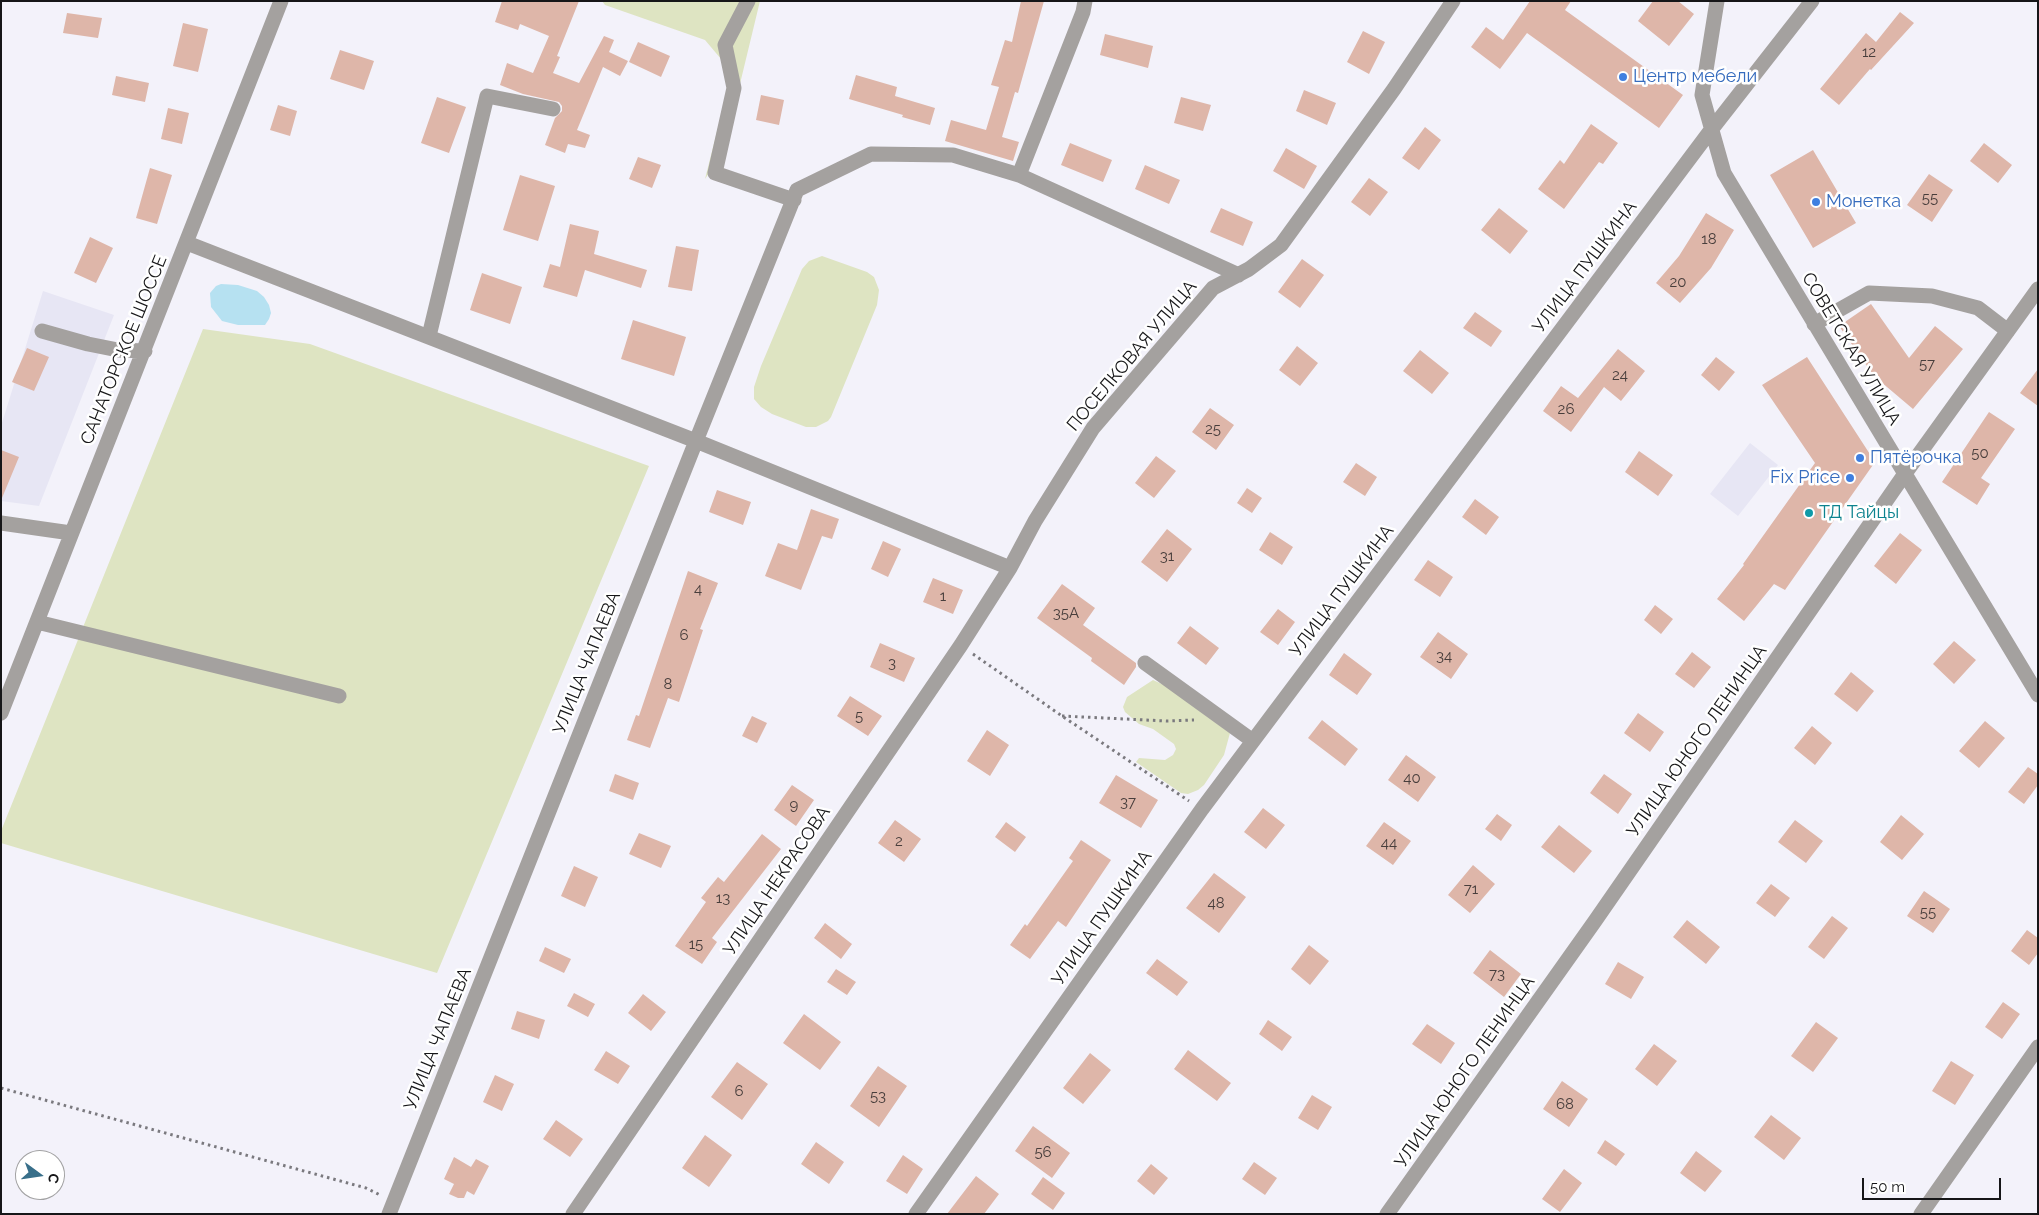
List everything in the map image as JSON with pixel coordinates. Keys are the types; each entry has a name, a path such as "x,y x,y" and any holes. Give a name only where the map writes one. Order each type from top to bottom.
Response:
{"street":[{"name":"САНАТОРСКОЕ ШОССЕ","path":"1,713 145,351 281,1"},
{"path":"748,1 725,44 734,88 715,173 794,200 797,190 871,154 953,155 1019,175 1239,275"},
{"path":"1019,175 1086,1"},
{"name":"ПОСЕЛКОВАЯ УЛИЦА","path":"1010,568 1035,521 1093,428 1213,288 1249,270 1281,246 1394,89 1453,1"},
{"name":"СОВЕТСКАЯ УЛИЦА","path":"1717,1 1702,95 1724,173 2038,695"},
{"name":"УЛИЦА ПУШКИНА","path":"916,1214 1202,809 1711,130 1812,1"},
{"path":"429,336 487,96 552,109"},
{"name":"УЛИЦА ЧАПАЕВА","path":"391,1208 696,441 794,200"},
{"path":"187,243 696,441 1010,568"},
{"name":"УЛИЦА ЮНОГО ЛЕНИНЦА","path":"1387,1214 1595,921 1904,475 2038,289"},
{"path":"1814,324 1869,293 1932,296 1978,308 2008,331"},
{"path":"42,331 118,350 145,351"},
{"path":"1,523 71,533"},
{"name":"УЛИЦА НЕКРАСОВА","path":"573,1214 961,645 1010,568"},
{"path":"37,622 339,696"},
{"path":"1145,663 1253,741"},
{"path":"1921,1214 2038,1047"}],"path":[{"path":"961,645 1062,716 1202,809"},
{"path":"1062,716 1166,721 1222,718"},
{"path":"1,1088 366,1188 391,1208"}],"shaded area":[{"path":"43,291 114,315 39,506 1,501 1,426"},
{"path":"1750,443 1778,465 1738,516 1710,494"}],"green space":[{"path":"602,1 760,1 724,150 705,179 732,72 705,40 605,5"},
{"path":"822,256 867,272 874,277 879,290 877,305 831,417 828,421 816,427 806,427 772,414 761,407 754,399 754,387 802,269 809,261"},
{"path":"203,329 310,344 649,466 437,973 1,843 1,831"},
{"path":"1153,680 1164,685 1230,733 1224,755 1204,785 1188,794 1181,793 1136,762 1139,758 1165,760 1173,755 1176,749 1174,744 1153,729 1139,724 1125,712 1123,707 1127,697"}],"water":[{"path":"221,284 238,285 257,291 264,297 271,313 265,325 238,325 222,321 211,307 210,293 216,286"}],"building":[{"path":"502,1 579,1 557,56 560,57 553,73 579,83 604,36 614,40 609,52 628,61 620,76 603,67 577,130 590,135 585,148 568,144 565,153 545,145 555,118 562,111 562,106 559,102 523,94 500,85 507,63 533,73 549,36 520,24 518,30 495,22"},
{"path":"1021,1 1044,1 1018,93 1015,92 1002,137 1019,142 1013,161 945,141 951,120 986,130 999,87 991,85 1005,40 1012,42"},
{"path":"1530,1 1571,1 1565,10 1683,95 1659,128 1527,33 1500,69 1471,47 1486,27 1503,40"},
{"path":"1653,1 1678,1 1694,14 1669,46 1638,21"},
{"path":"1900,12 1914,23 1839,105 1820,89 1866,33 1876,42"},
{"path":"67,13 102,18 98,38 63,33"},
{"path":"183,23 208,29 198,72 173,66"},
{"path":"1363,31 1385,42 1369,74 1347,62"},
{"path":"1105,34 1153,46 1148,68 1100,55"},
{"path":"638,42 670,56 661,77 629,62"},
{"path":"340,50 374,61 364,90 330,79"},
{"path":"856,75 897,87 895,96 935,108 930,125 849,99"},
{"path":"116,76 149,83 145,102 112,95"},
{"path":"1304,90 1336,103 1327,125 1296,111"},
{"path":"761,95 784,100 779,125 756,120"},
{"path":"437,97 466,107 449,153 421,143"},
{"path":"1181,97 1211,105 1203,131 1174,123"},
{"path":"278,105 297,111 290,136 270,130"},
{"path":"168,108 189,113 182,144 161,139"},
{"path":"1591,124 1618,143 1603,164 1599,162 1564,209 1538,189 1560,160 1564,164"},
{"path":"1425,127 1441,140 1419,170 1402,158"},
{"path":"1070,143 1112,160 1103,182 1061,165"},
{"path":"1984,143 2012,165 1998,183 1970,161"},
{"path":"1286,148 1317,166 1304,189 1273,171"},
{"path":"1813,150 1856,223 1813,248 1770,175"},
{"path":"638,157 661,165 652,188 629,179"},
{"path":"1145,165 1180,180 1169,204 1135,189"},
{"path":"150,168 172,175 157,224 136,218"},
{"path":"1929,174 1953,190 1932,222 1907,205"},
{"path":"520,175 555,186 538,241 503,230"},
{"path":"1369,178 1388,192 1370,216 1351,202"},
{"path":"1221,208 1253,222 1243,246 1210,232"},
{"path":"1499,208 1528,231 1510,254 1481,230"},
{"path":"1706,213 1734,230 1711,268 1680,303 1656,283 1679,256"},
{"path":"570,224 599,231 594,254 647,270 641,288 585,270 577,297 543,287 550,264 560,267"},
{"path":"90,237 113,248 96,283 74,273"},
{"path":"676,246 699,250 692,291 668,287"},
{"path":"1302,259 1324,275 1300,308 1278,292"},
{"path":"482,273 522,287 510,324 470,310"},
{"path":"1871,304 1909,358 1935,326 1963,349 1913,409 1874,376 1839,326"},
{"path":"1475,312 1502,331 1491,347 1463,328"},
{"path":"633,320 686,337 674,376 621,359"},
{"path":"1297,346 1318,363 1300,386 1279,370"},
{"path":"27,348 49,357 34,391 12,382"},
{"path":"1618,349 1645,371 1621,401 1604,387 1571,432 1543,411 1561,386 1578,398"},
{"path":"1420,350 1449,373 1432,394 1403,371"},
{"path":"1716,357 1735,372 1719,391 1701,375"},
{"name":"ТД Тайцы","path":"1807,357 1875,462 1785,590 1774,584 1744,621 1717,599 1744,565 1815,463 1762,385"},
{"path":"2038,369 2038,406 2020,393"},
{"path":"1210,408 1234,425 1216,450 1192,432"},
{"path":"1989,412 2015,429 1981,478 1990,484 1977,505 1942,482"},
{"path":"1,450 19,457 2,498 1,498"},
{"path":"1639,451 1673,475 1658,496 1625,472"},
{"path":"1156,456 1176,471 1154,498 1135,483"},
{"path":"1356,463 1377,477 1365,496 1343,482"},
{"path":"1247,488 1262,498 1252,513 1237,503"},
{"path":"717,490 751,502 743,525 709,512"},
{"path":"1475,499 1499,517 1486,535 1462,517"},
{"path":"811,509 839,519 832,539 822,536 801,590 765,576 778,543 797,550"},
{"path":"1167,529 1192,549 1167,582 1141,562"},
{"path":"1270,532 1293,547 1282,565 1259,550"},
{"path":"1900,533 1922,550 1896,584 1874,566"},
{"path":"883,541 901,549 888,577 871,569"},
{"path":"1428,560 1453,577 1440,597 1414,580"},
{"path":"688,571 718,583 700,629 703,630 679,702 668,698 650,748 627,740 636,715 639,716"},
{"path":"933,578 963,590 953,614 923,602"},
{"path":"1062,584 1095,608 1083,625 1136,663 1136,667 1124,685 1091,661 1092,658 1037,618"},
{"path":"1655,605 1673,619 1661,634 1644,620"},
{"path":"1278,609 1295,622 1278,645 1260,632"},
{"path":"1190,626 1219,648 1206,665 1177,643"},
{"path":"1438,632 1468,654 1451,679 1420,657"},
{"path":"1954,641 1976,660 1954,684 1933,664"},
{"path":"880,643 915,658 904,682 870,667"},
{"path":"1692,652 1711,667 1694,688 1675,674"},
{"path":"1344,653 1372,674 1357,695 1329,675"},
{"path":"1851,672 1874,691 1857,712 1834,694"},
{"path":"850,696 882,716 868,736 837,716"},
{"path":"1638,713 1664,732 1650,752 1624,733"},
{"path":"752,716 767,723 757,743 742,736"},
{"path":"1322,720 1358,749 1345,766 1308,738"},
{"path":"1985,721 2005,738 1979,768 1959,751"},
{"path":"1812,726 1832,743 1815,765 1794,748"},
{"path":"987,730 1009,745 990,776 967,761"},
{"path":"1406,755 1436,777 1418,802 1388,780"},
{"path":"2028,767 2038,774 2038,785 2024,804 2008,792"},
{"path":"615,774 639,783 633,800 609,791"},
{"path":"1604,774 1632,794 1618,814 1590,793"},
{"path":"1116,775 1158,800 1141,828 1099,803"},
{"path":"792,785 814,800 796,826 774,810"},
{"path":"1263,808 1285,825 1266,849 1244,832"},
{"path":"1497,814 1512,825 1501,841 1485,829"},
{"path":"1901,815 1924,834 1902,860 1880,842"},
{"path":"895,820 921,839 904,862 878,843"},
{"path":"1795,820 1823,841 1806,863 1778,842"},
{"path":"1006,822 1026,837 1015,852 995,837"},
{"path":"1384,822 1411,841 1393,865 1366,846"},
{"path":"1559,825 1592,851 1574,873 1541,847"},
{"path":"639,833 671,846 661,868 629,854"},
{"path":"762,834 781,849 712,938 717,942 702,964 675,946 706,902 701,898 718,877 724,882"},
{"path":"1081,840 1111,860 1066,927 1058,921 1030,959 1010,945 1025,924 1027,926 1073,861 1069,858"},
{"path":"1473,865 1495,884 1470,913 1448,895"},
{"path":"574,866 598,877 585,907 561,896"},
{"path":"1214,873 1246,897 1219,933 1186,908"},
{"path":"1771,884 1790,898 1775,917 1756,903"},
{"path":"1924,891 1950,909 1933,933 1907,916"},
{"path":"1832,916 1848,928 1824,959 1808,947"},
{"path":"1687,920 1720,947 1706,964 1673,937"},
{"path":"825,923 852,944 841,959 814,938"},
{"path":"2027,930 2038,938 2038,953 2029,965 2011,951"},
{"path":"1309,945 1329,961 1310,985 1291,969"},
{"path":"545,947 571,959 564,973 539,961"},
{"path":"1490,950 1521,974 1504,997 1473,973"},
{"path":"1157,959 1188,982 1177,996 1146,973"},
{"path":"1618,962 1644,977 1631,999 1605,984"},
{"path":"836,969 856,982 847,995 827,982"},
{"path":"574,993 595,1004 588,1017 567,1006"},
{"path":"643,994 666,1012 651,1031 628,1013"},
{"path":"2003,1002 2020,1014 2002,1039 1985,1027"},
{"path":"517,1011 545,1020 539,1039 511,1029"},
{"path":"804,1014 841,1042 820,1070 783,1043"},
{"path":"1268,1020 1292,1037 1282,1051 1259,1034"},
{"path":"1816,1022 1838,1038 1813,1072 1791,1056"},
{"path":"1427,1024 1455,1043 1441,1064 1412,1044"},
{"path":"1654,1044 1677,1061 1657,1086 1635,1069"},
{"path":"1188,1050 1231,1083 1217,1101 1174,1069"},
{"path":"606,1051 630,1066 618,1084 594,1070"},
{"path":"1090,1053 1111,1070 1083,1104 1063,1088"},
{"path":"1951,1061 1974,1075 1955,1105 1932,1091"},
{"path":"737,1062 768,1084 742,1120 711,1097"},
{"path":"878,1066 907,1086 879,1127 850,1106"},
{"path":"495,1075 514,1084 502,1111 483,1102"},
{"path":"1562,1081 1588,1099 1569,1127 1543,1109"},
{"path":"1312,1095 1332,1107 1318,1130 1298,1118"},
{"path":"1771,1115 1801,1138 1784,1160 1754,1137"},
{"path":"556,1120 583,1139 570,1157 543,1139"},
{"path":"1033,1126 1070,1153 1052,1178 1015,1151"},
{"path":"705,1135 732,1155 709,1187 682,1168"},
{"path":"1605,1140 1625,1154 1616,1166 1597,1153"},
{"path":"816,1142 844,1162 829,1184 801,1164"},
{"path":"1696,1151 1722,1171 1705,1192 1680,1173"},
{"path":"903,1155 923,1169 907,1194 886,1181"},
{"path":"454,1157 471,1167 476,1159 489,1166 474,1195 467,1191 464,1198 458,1198 449,1194 454,1184 444,1179"},
{"path":"1254,1162 1277,1178 1265,1195 1242,1179"},
{"path":"1151,1164 1168,1178 1154,1195 1137,1181"},
{"path":"1564,1169 1582,1183 1560,1212 1542,1199"},
{"path":"976,1176 999,1194 984,1214 947,1214"},
{"path":"1043,1177 1065,1193 1053,1210 1031,1194"}],"place":[{"name":"Центр мебели","path":"1623,77"},
{"name":"Монетка","path":"1816,202"},
{"name":"Пятёрочка","path":"1860,458"},
{"name":"Fix Price","path":"1850,478"},
{"name":"ТД Тайцы","path":"1809,513"}]}
